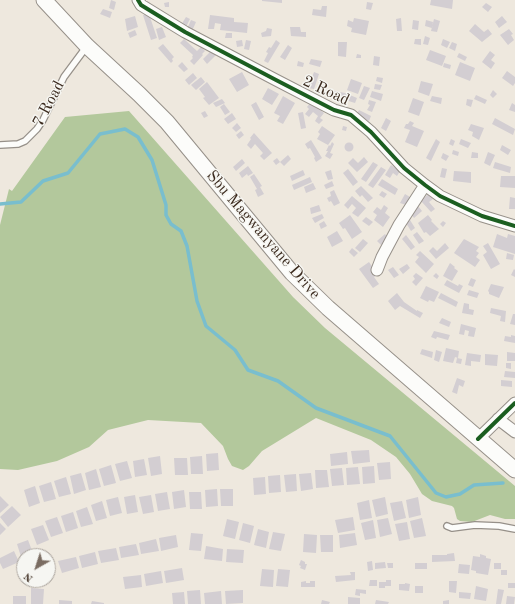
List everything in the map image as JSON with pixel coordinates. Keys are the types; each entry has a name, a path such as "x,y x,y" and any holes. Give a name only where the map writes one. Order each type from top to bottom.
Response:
{"main road":[{"name":"Sbu Magwanyane Drive","path":"44,0 88,46 167,122 292,273 328,308 515,470"}],"street":[{"name":"2 Road","path":"138,0 145,8 185,32 334,110 352,115 371,132 404,168 440,196 466,209 496,221 515,226"},
{"path":"377,270 398,225 425,185"},
{"path":"478,439 515,403"},
{"path":"498,419 515,432"}],"lane":[{"name":"7 Road","path":"0,145 18,144 25,141 37,129 64,77 88,46"},
{"path":"447,526 452,528 475,525 498,526 515,529"}],"green space":[{"path":"129,111 293,297 325,328 515,486 515,519 505,519 490,515 472,522 460,521 457,519 452,506 432,501 422,494 410,474 396,457 371,440 316,418 262,451 249,466 243,470 232,466 223,446 201,423 148,420 108,430 89,447 57,461 18,470 0,469 0,225 9,189 12,191 65,117"}],"building":[{"path":"111,0 116,2 114,10 109,8"},
{"path":"282,0 282,3 262,1"},
{"path":"431,0 453,0 452,9 430,5"},
{"path":"169,2 169,7 165,7 164,3"},
{"path":"367,2 373,3 371,10 366,9"},
{"path":"486,3 492,7 488,12 482,7"},
{"path":"322,6 327,6 326,17 312,15 313,9 321,10"},
{"path":"103,9 112,12 110,18 100,14"},
{"path":"149,14 157,38 151,40 143,15"},
{"path":"210,15 234,18 234,22 248,23 247,33 220,30 221,24 215,23 214,29 208,29"},
{"path":"135,16 138,27 127,31 125,19"},
{"path":"502,16 507,22 499,28 495,22"},
{"path":"186,17 190,19 186,27 181,25"},
{"path":"354,18 369,21 366,35 351,32 352,28 347,26 348,20 353,22"},
{"path":"401,18 402,31 397,31 396,19"},
{"path":"434,19 440,21 437,32 431,31"},
{"path":"191,20 196,22 192,31 187,29"},
{"path":"413,20 419,21 418,30 412,29"},
{"path":"426,20 433,22 432,28 425,26"},
{"path":"475,24 484,32 488,29 492,34 482,42 469,31"},
{"path":"162,27 166,37 159,40 156,29"},
{"path":"290,27 300,27 301,32 306,32 306,37 291,36"},
{"path":"267,28 272,29 271,36 262,37 261,33 266,31"},
{"path":"509,29 513,34 511,35 514,40 508,45 500,35"},
{"path":"135,30 137,35 130,38 128,33"},
{"path":"226,33 232,33 232,38 225,38"},
{"path":"425,36 430,38 428,45 423,44"},
{"path":"184,39 197,51 201,47 205,51 194,65 190,61 193,58 193,55 180,43"},
{"path":"415,39 421,39 421,45 414,44"},
{"path":"443,39 450,42 447,48 441,45"},
{"path":"242,40 243,46 237,47 236,41"},
{"path":"246,40 251,41 249,50 244,49"},
{"path":"276,40 280,43 268,63 264,61 268,53 266,52 269,47 271,48"},
{"path":"338,42 347,42 346,57 338,56"},
{"path":"452,42 457,44 455,51 449,48"},
{"path":"163,44 174,57 171,63 158,48"},
{"path":"288,45 292,48 285,60 280,57"},
{"path":"430,50 446,56 442,66 426,60"},
{"path":"211,51 216,55 207,64 203,59"},
{"path":"490,51 495,55 491,60 495,63 491,69 482,62"},
{"path":"459,53 467,57 465,61 457,57"},
{"path":"357,54 361,55 361,58 356,58"},
{"path":"374,56 380,57 379,66 373,65"},
{"path":"311,59 322,61 320,67 309,64"},
{"path":"298,61 304,63 303,67 297,66"},
{"path":"182,62 188,69 184,72 178,66"},
{"path":"460,62 475,68 470,81 455,75"},
{"path":"444,63 451,65 450,69 443,67"},
{"path":"507,71 515,77 515,83 513,86 502,78"},
{"path":"242,72 249,85 237,92 229,79"},
{"path":"314,72 319,74 314,89 308,88"},
{"path":"193,73 197,78 189,85 185,80"},
{"path":"201,77 205,82 196,90 191,85"},
{"path":"377,77 383,78 382,83 376,81"},
{"path":"351,79 362,83 358,94 347,90"},
{"path":"421,81 433,84 429,96 418,92"},
{"path":"207,82 219,98 209,105 203,98 205,97 199,89"},
{"path":"375,84 382,85 380,90 374,89"},
{"path":"364,86 370,88 364,100 359,98"},
{"path":"268,88 279,94 272,105 262,99"},
{"path":"330,90 345,93 357,98 355,103 329,95"},
{"path":"493,90 497,94 493,98 490,95"},
{"path":"372,91 383,94 381,101 370,97"},
{"path":"476,95 487,100 485,104 474,99"},
{"path":"283,96 295,103 283,124 277,121 280,116 274,113"},
{"path":"432,96 442,98 441,104 430,101"},
{"path":"413,98 424,102 419,116 408,112"},
{"path":"222,99 225,103 216,107 213,103"},
{"path":"467,99 473,100 471,107 466,105"},
{"path":"369,100 376,102 372,112 367,110 370,105 368,104"},
{"path":"256,102 264,117 259,120 251,105"},
{"path":"311,102 324,113 320,118 323,120 319,124 315,121 318,116 313,112 309,117 305,114 309,109 307,107"},
{"path":"512,103 515,105 515,112 509,110"},
{"path":"224,104 230,112 225,115 220,107"},
{"path":"359,110 371,116 369,121 356,115"},
{"path":"205,111 208,116 204,118 201,113"},
{"path":"303,112 306,128 301,129 298,113"},
{"path":"232,113 236,119 228,124 224,119"},
{"path":"386,118 391,121 386,131 381,128"},
{"path":"495,118 515,129 513,135 492,124"},
{"path":"410,121 414,123 412,126 424,131 417,147 405,142 410,130 404,128"},
{"path":"237,123 241,128 236,132 232,128"},
{"path":"471,124 484,128 479,140 472,136 473,132 468,130"},
{"path":"322,126 335,135 328,145 317,139 320,134 318,132"},
{"path":"343,126 347,127 346,131 342,130"},
{"path":"241,131 244,135 239,139 236,135"},
{"path":"254,133 272,153 264,160 260,156 263,153 255,144 251,149 247,145"},
{"path":"436,139 440,142 431,161 426,158"},
{"path":"451,139 455,141 453,146 449,144"},
{"path":"461,139 471,143 468,148 459,144"},
{"path":"311,140 322,158 316,162 310,148 308,149 305,144"},
{"path":"332,142 334,144 330,153 333,154 330,159 325,156 329,145 330,146"},
{"path":"347,143 351,143 353,147 351,151 347,151 345,149 345,145"},
{"path":"502,145 511,150 508,155 500,150"},
{"path":"453,150 459,152 458,156 452,154"},
{"path":"472,152 478,153 478,158 471,158"},
{"path":"488,152 495,155 490,166 484,163"},
{"path":"443,153 449,156 446,161 441,158"},
{"path":"288,155 291,159 284,166 280,162"},
{"path":"364,157 368,162 357,172 348,163 353,158 358,163"},
{"path":"277,158 280,162 276,165 273,161"},
{"path":"242,159 245,163 236,171 233,167"},
{"path":"373,162 378,165 366,182 361,179"},
{"path":"495,162 511,167 510,173 493,168"},
{"path":"391,165 400,171 397,176 393,173 390,178 385,175"},
{"path":"248,166 253,173 248,176 247,174 242,178 239,173"},
{"path":"381,167 386,170 373,188 368,185"},
{"path":"442,168 447,169 445,178 440,177"},
{"path":"348,169 358,182 353,186 343,173"},
{"path":"303,170 305,175 292,181 290,176"},
{"path":"331,170 333,179 328,180 325,172"},
{"path":"454,171 471,172 471,183 453,181"},
{"path":"254,174 262,186 260,187 264,194 258,197 255,190 257,189 250,177"},
{"path":"501,176 515,176 515,188 500,187"},
{"path":"310,177 312,182 294,190 292,185"},
{"path":"382,179 398,189 395,195 378,185"},
{"path":"332,181 334,186 326,189 324,185"},
{"path":"313,183 316,189 306,193 304,187"},
{"path":"361,186 373,198 368,202 362,195 360,197 355,191"},
{"path":"334,190 340,203 334,206 327,198 331,196 330,192"},
{"path":"382,191 387,194 384,198 379,195"},
{"path":"405,194 410,197 406,205 400,203"},
{"path":"428,194 433,199 429,202 435,209 431,212 421,201"},
{"path":"352,196 366,208 358,217 352,213 356,208 352,204 348,209 344,205"},
{"path":"510,197 515,198 515,209 509,209"},
{"path":"319,205 321,211 311,214 310,208"},
{"path":"384,205 388,208 385,213 390,217 383,227 374,220 377,215 373,212 377,207 381,210"},
{"path":"418,206 422,211 414,218 411,214"},
{"path":"322,214 324,218 315,223 312,218"},
{"path":"350,215 362,232 352,239 345,228 343,229 339,223"},
{"path":"428,215 432,220 431,221 439,229 430,236 426,232 424,233 418,223"},
{"path":"366,217 373,222 369,226 362,221"},
{"path":"410,220 415,228 411,231 406,223"},
{"path":"324,221 327,226 321,229 319,224"},
{"path":"443,221 446,223 443,227 440,224"},
{"path":"337,231 343,241 332,247 327,237"},
{"path":"417,232 424,241 419,244 413,235"},
{"path":"385,234 388,238 381,245 377,241"},
{"path":"497,234 507,238 508,234 515,236 515,254 493,247"},
{"path":"406,235 415,247 411,250 402,239"},
{"path":"363,239 368,243 360,252 355,248"},
{"path":"464,239 479,247 476,251 479,253 476,257 480,260 475,267 454,253"},
{"path":"445,243 449,248 436,259 429,251 433,247 437,251"},
{"path":"488,243 500,264 491,269 483,255 487,252 483,246"},
{"path":"352,248 358,253 354,257 349,252"},
{"path":"420,251 434,264 426,273 415,262 419,257 416,255"},
{"path":"507,253 514,255 513,260 506,259"},
{"path":"369,262 378,275 374,277 379,284 373,288 359,269"},
{"path":"450,263 458,271 452,281 443,276"},
{"path":"407,264 410,268 403,274 399,269"},
{"path":"393,267 399,275 394,278 388,270"},
{"path":"514,269 515,270 515,277 511,275"},
{"path":"416,273 423,278 416,286 412,282 415,279 413,276"},
{"path":"436,273 439,276 437,279 433,276"},
{"path":"471,278 476,280 473,287 468,285"},
{"path":"447,280 458,286 459,284 463,286 459,293 444,285"},
{"path":"491,284 504,287 499,298 489,294 488,291"},
{"path":"426,286 439,292 434,302 429,300 428,302 420,298"},
{"path":"469,290 479,293 477,298 467,295"},
{"path":"397,293 404,302 417,311 423,313 420,318 400,306 395,310 388,301"},
{"path":"441,293 458,302 456,307 438,298"},
{"path":"464,303 469,304 469,309 474,310 473,315 462,313"},
{"path":"491,308 506,311 505,322 500,321 501,316 490,313"},
{"path":"513,314 515,314 515,325 510,324"},
{"path":"442,318 451,322 449,327 439,323"},
{"path":"461,324 476,328 474,337 468,336 469,331 465,330 464,335 459,334"},
{"path":"434,331 450,335 448,340 431,337"},
{"path":"511,335 515,336 515,343 504,341 505,336 511,337"},
{"path":"446,348 459,351 458,358 455,357 453,363 443,361"},
{"path":"422,349 433,352 432,358 420,354"},
{"path":"436,350 442,352 439,362 434,360"},
{"path":"507,352 515,353 515,361 507,361"},
{"path":"467,353 481,355 480,362 471,361 471,366 465,365"},
{"path":"485,354 498,355 497,366 485,365"},
{"path":"457,358 462,359 461,364 456,363"},
{"path":"506,363 511,363 511,369 506,368"},
{"path":"505,371 515,372 515,378 504,377"},
{"path":"457,378 465,381 463,387 459,385 457,394 452,392"},
{"path":"501,380 512,381 512,387 501,386"},
{"path":"369,450 370,462 353,464 351,451"},
{"path":"347,452 348,464 331,466 330,454"},
{"path":"218,453 219,470 207,471 206,454"},
{"path":"160,456 162,474 151,476 148,458"},
{"path":"202,456 203,474 191,474 190,457"},
{"path":"174,458 187,458 188,475 175,475"},
{"path":"144,459 147,475 135,477 133,461"},
{"path":"127,461 132,478 120,481 115,464"},
{"path":"390,462 391,479 379,480 377,463"},
{"path":"111,465 116,483 104,486 99,469"},
{"path":"374,466 375,483 363,484 362,467"},
{"path":"358,467 360,484 347,485 346,468"},
{"path":"342,468 344,485 332,486 330,469"},
{"path":"96,469 101,487 89,490 85,473"},
{"path":"315,470 327,470 329,487 316,488"},
{"path":"81,473 86,490 74,494 70,476"},
{"path":"311,473 313,489 301,491 299,474"},
{"path":"296,474 297,491 286,492 284,475"},
{"path":"280,475 281,492 269,493 268,476"},
{"path":"66,477 71,494 59,497 54,481"},
{"path":"265,477 266,494 254,495 253,478"},
{"path":"51,482 56,499 44,502 39,486"},
{"path":"35,486 40,503 29,507 24,490"},
{"path":"217,489 218,506 206,507 205,490"},
{"path":"220,489 233,489 233,506 221,506"},
{"path":"184,490 186,507 174,509 172,492"},
{"path":"167,492 170,509 158,511 155,494"},
{"path":"189,492 201,492 202,509 190,509"},
{"path":"135,495 138,512 127,514 124,497"},
{"path":"151,495 154,512 143,514 139,497"},
{"path":"0,496 9,505 0,513"},
{"path":"118,497 122,513 110,516 106,500"},
{"path":"385,497 388,514 376,517 372,500"},
{"path":"418,497 421,515 409,518 406,500"},
{"path":"369,500 372,518 360,520 357,503"},
{"path":"102,501 107,518 96,521 91,505"},
{"path":"402,501 406,518 394,521 390,503"},
{"path":"12,506 21,515 8,527 0,517"},
{"path":"87,507 93,524 81,527 76,511"},
{"path":"73,512 78,528 66,532 61,516"},
{"path":"57,517 63,533 51,537 45,521"},
{"path":"353,517 355,530 338,533 335,520"},
{"path":"388,518 392,534 380,537 377,520"},
{"path":"422,518 426,536 414,538 410,521"},
{"path":"227,519 239,522 235,539 223,536"},
{"path":"373,520 376,538 365,540 361,523"},
{"path":"407,522 410,539 399,541 395,524"},
{"path":"0,523 6,529 0,535"},
{"path":"243,523 254,526 250,543 239,540"},
{"path":"43,525 49,540 37,545 31,529"},
{"path":"258,529 269,532 266,548 254,545"},
{"path":"273,532 285,534 281,551 269,549"},
{"path":"191,533 203,534 201,551 189,550"},
{"path":"355,533 357,545 340,548 339,535"},
{"path":"304,534 317,535 316,553 303,552"},
{"path":"176,535 178,547 161,551 159,538"},
{"path":"320,535 333,535 333,552 321,552"},
{"path":"156,539 159,551 141,554 139,543"},
{"path":"28,540 31,548 18,548 17,544"},
{"path":"136,544 139,555 121,558 119,547"},
{"path":"206,546 223,549 222,561 204,559"},
{"path":"116,548 119,560 101,563 98,551"},
{"path":"227,549 244,550 243,563 226,562"},
{"path":"14,551 16,555 16,563 3,569 0,563 0,558"},
{"path":"95,552 98,564 82,568 79,556"},
{"path":"454,553 455,561 432,562 432,555 447,555"},
{"path":"480,554 491,559 488,575 476,573 476,571 471,570 473,556 480,557"},
{"path":"76,557 79,568 62,573 58,561"},
{"path":"301,560 307,564 305,570 300,568 301,566 299,565"},
{"path":"372,561 373,570 368,571 367,562"},
{"path":"385,562 386,568 375,569 375,563"},
{"path":"387,563 393,563 393,568 388,568"},
{"path":"415,563 427,563 427,569 415,569"},
{"path":"494,563 501,563 501,569 494,569"},
{"path":"459,564 470,565 469,574 458,573"},
{"path":"182,568 184,580 166,583 164,571"},
{"path":"262,569 274,570 273,587 260,586"},
{"path":"278,569 290,570 288,587 276,586"},
{"path":"501,570 507,570 507,575 501,575"},
{"path":"161,571 163,583 146,586 144,574"},
{"path":"350,572 355,572 355,580 336,582 335,576 351,575"},
{"path":"141,575 142,587 125,589 123,577"},
{"path":"370,580 377,580 377,586 369,586"},
{"path":"386,580 391,580 391,586 379,588 379,582 386,582"},
{"path":"306,581 306,583 310,583 310,581 315,581 315,587 301,587 301,582"},
{"path":"449,581 457,581 456,593 449,592"},
{"path":"508,583 515,583 515,588 508,588"},
{"path":"399,584 410,584 409,591 399,590"},
{"path":"415,586 423,586 423,593 415,593"},
{"path":"476,586 488,589 486,601 474,599"},
{"path":"31,588 44,589 43,604 31,604"},
{"path":"356,589 366,590 366,594 360,593 360,596 355,595"},
{"path":"498,589 504,590 501,604 496,604"},
{"path":"200,590 201,604 188,604 187,591"},
{"path":"243,590 243,603 226,604 225,591"},
{"path":"221,591 222,604 205,604 204,593"},
{"path":"184,592 185,604 173,604 172,593"},
{"path":"459,592 471,593 470,599 459,598"},
{"path":"13,596 26,596 26,604 13,604"},
{"path":"507,596 515,597 514,604 506,604"},
{"path":"348,597 360,598 360,604 348,604"},
{"path":"59,600 72,601 72,604 59,604"},
{"path":"322,600 330,602 329,604 321,604"},
{"path":"376,600 389,602 388,604 375,604"},
{"path":"449,600 449,604 443,604 443,601"},
{"path":"92,601 104,603 104,604 91,604"}],"waterway":[{"path":"0,204 21,202 43,181 68,173 100,134 125,129 138,137 152,160 166,205 166,215 171,224 181,231 187,246 197,301 206,326 235,350 248,370 278,381 316,408 390,436 436,493 446,497 460,494 474,485 503,483"}],"cycle path":[{"path":"138,0 141,5 185,32 334,110 351,115 371,132 404,168 440,196 482,216 515,226"},
{"path":"478,439 515,403"}]}
